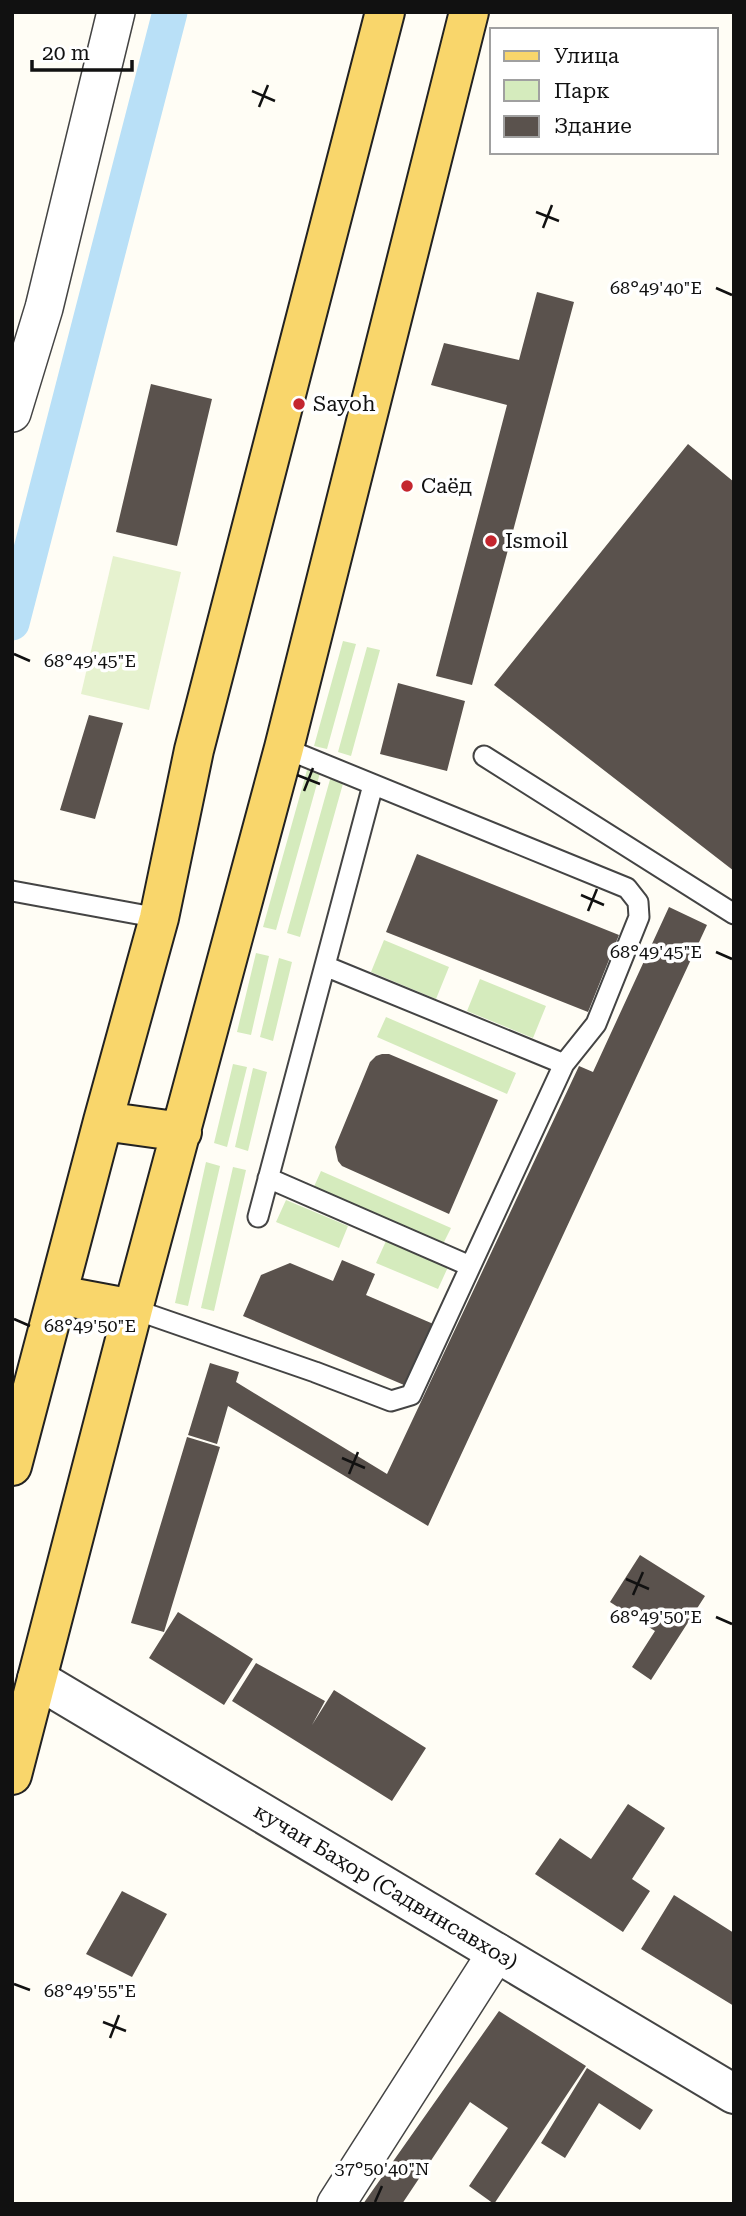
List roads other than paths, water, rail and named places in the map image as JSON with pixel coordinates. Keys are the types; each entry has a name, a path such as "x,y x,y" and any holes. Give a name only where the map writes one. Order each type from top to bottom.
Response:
{"main road":[{"path":"12,1466 159,918 198,736 385,12"},
{"path":"12,1775 133,1309 284,748 469,12"},
{"path":"103,1121 182,1132"},
{"path":"58,1295 133,1309"}],"street":[{"path":"12,413 44,308 116,12"},
{"name":"кучаи Баҳор (Садвинсавхоз)","path":"37,1679 734,2094"},
{"path":"336,2204 497,1952"}],"lane":[{"path":"133,1309 315,1371 391,1401 411,1395 564,1064 596,1024 639,917 638,902 627,888 284,748"},
{"path":"484,756 734,914"},
{"path":"258,1217 373,785"},
{"path":"12,891 159,918"},
{"path":"325,966 564,1064"},
{"path":"268,1178 470,1266"}],"waterway":[{"path":"12,623 170,12"}],"place":[{"name":"Sayoh","path":"299,404"},
{"name":"Саёд","path":"407,486"},
{"name":"Ismoil","path":"491,541"}]}
